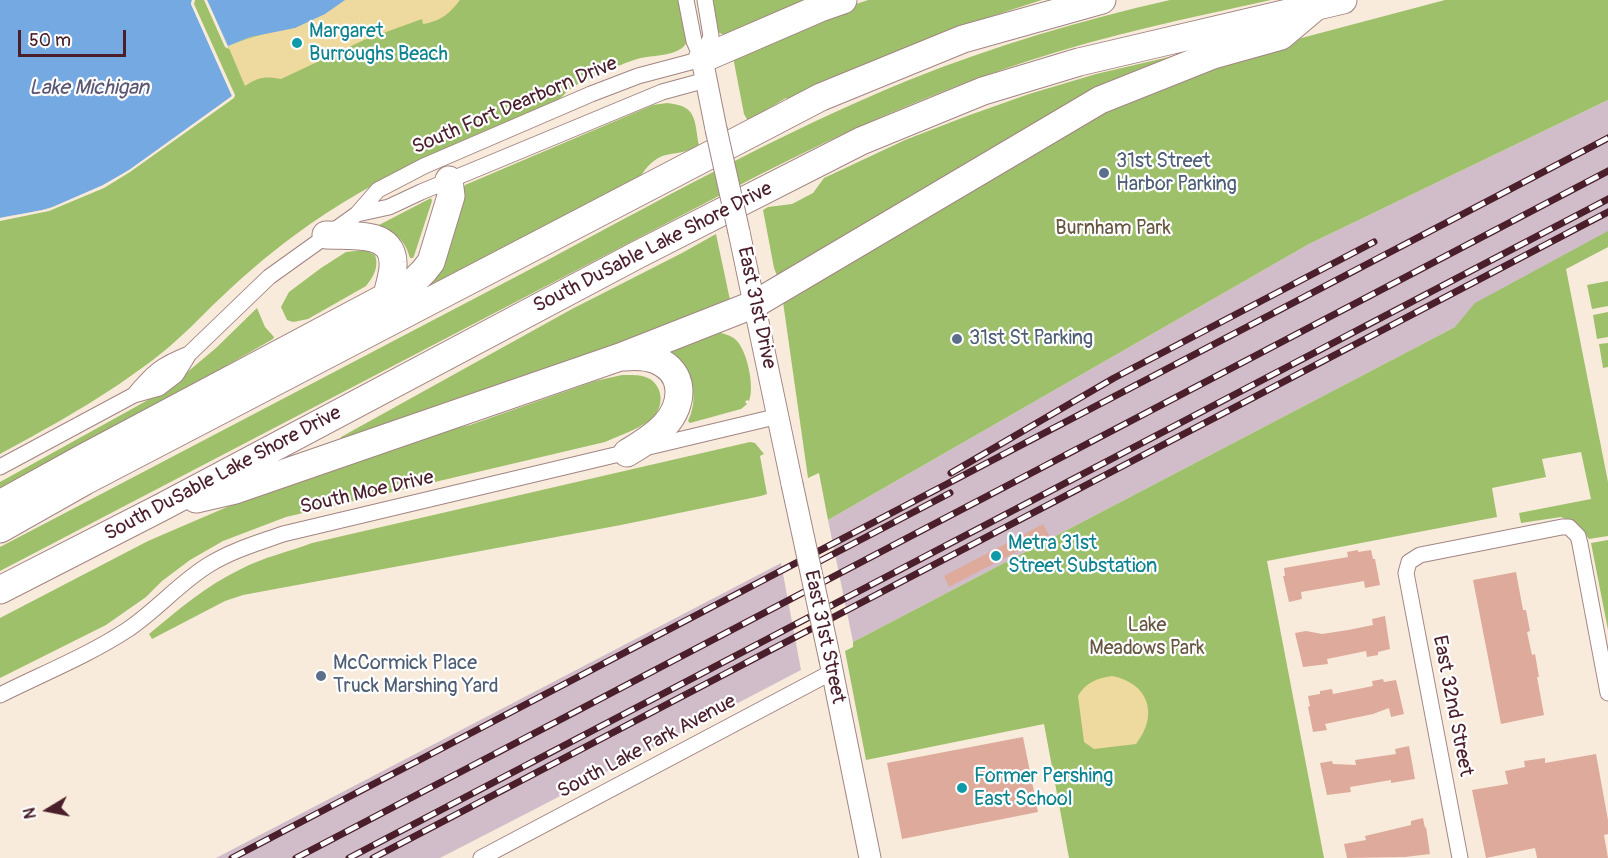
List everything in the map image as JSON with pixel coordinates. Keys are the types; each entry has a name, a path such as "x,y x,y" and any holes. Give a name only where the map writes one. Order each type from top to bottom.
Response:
{"highway":[{"path":"704,70 820,8 843,0"},
{"path":"0,529 85,481 821,97 963,39 1102,0"},
{"name":"South DuSable Lake Shore Drive","path":"0,590 162,507 637,255 861,141 983,91 1079,62 1343,0"},
{"path":"162,507 235,490 620,357 756,304 1100,100 1213,55 1281,36 1315,6"},
{"path":"0,504 412,283 431,262 452,196 449,180"},
{"path":"326,235 362,236 378,239 386,244 393,263 387,296"},
{"path":"620,357 654,358 667,365 675,374 680,390 679,404 664,426 627,453"}],"main road":[{"name":"East 31st Drive","path":"704,70 779,416"},
{"name":"East 31st Street","path":"779,416 870,858"}],"street":[{"path":"686,0 694,41 704,70"},
{"path":"704,70 711,36 705,0"},
{"name":"South Fort Dearborn Drive","path":"357,214 389,207 663,92 704,70"},
{"name":"South Fort Dearborn Drive","path":"0,467 134,394 159,388 176,375 189,354 269,277 357,214 378,190 424,166 638,76 704,70"},
{"name":"South Moe Drive","path":"0,695 125,632 210,564 283,534 779,416"},
{"name":"East 32nd Street","path":"1460,858 1406,573 1409,562 1420,555 1569,527 1578,536 1580,544 1608,693"},
{"name":"South Lake Park Avenue","path":"481,858 831,666"}],"shaded area":[{"path":"1608,100 1608,247 853,642 828,520 1309,244"},
{"path":"781,563 801,670 543,805 440,858 216,858"}],"green space":[{"path":"192,0 207,0 228,46 325,14 345,0 680,0 687,41 680,50 641,58 595,76 570,89 558,100 422,160 326,213 273,251 175,342 149,363 87,405 0,454 0,218 48,209 232,96"},
{"path":"710,0 811,0 727,36 717,32"},
{"path":"868,0 1042,0 945,33 882,58 788,100 786,98 748,121 744,114 733,57"},
{"path":"1170,0 1271,0 1148,28 1058,52 959,85 858,128 759,175 0,571 0,547 667,196 811,123 909,80 1005,45 1104,16"},
{"name":"Burnham Park","path":"1445,0 1608,0 1608,100 1309,244 828,520 819,473 808,478 783,302 1112,105 1260,49"},
{"path":"1203,49 778,278 763,210 768,207 792,204 813,193 824,178 905,140 967,116 1096,74"},
{"path":"667,103 684,107 693,116 699,146 661,157 647,167 640,177 410,296 465,185 653,105"},
{"path":"431,198 432,201 414,256 410,258 398,237 377,226"},
{"name":"Lake Meadows Park","path":"1608,231 1608,247 1566,269 1608,482 1608,536 1589,539 1577,524 1561,517 1521,523 1519,513 1591,499 1581,452 1542,459 1546,477 1492,488 1497,517 1267,561 1324,858 1069,858 1044,724 866,760 845,651 853,647 853,642 1455,327 1475,303"},
{"path":"716,234 730,300 611,346 340,440 341,437 572,309"},
{"path":"365,250 375,255 376,264 373,275 366,286 308,319 293,322 287,320 281,307 289,292 346,252"},
{"path":"1608,281 1608,306 1592,309 1587,285"},
{"path":"257,308 265,327 274,337 273,339 0,495 0,482 166,390 216,348"},
{"path":"1608,312 1608,337 1597,339 1593,315"},
{"path":"718,332 734,338 744,352 751,395 749,401 745,402 747,404 741,409 690,423 688,421 694,399 693,390 680,365 666,348"},
{"path":"1608,343 1608,367 1603,368 1599,344"},
{"path":"622,375 647,377 655,383 660,393 660,404 655,415 635,429 605,442 286,517 223,541 190,560 162,581 146,597 106,625 0,678 0,618 148,541 234,504 419,436 470,425 595,381"},
{"path":"750,442 755,443 764,454 760,456 767,494 761,496 621,525 243,595 225,601 152,639 149,634 228,575 258,561 312,543"},
{"path":"1608,540 1608,630 1591,543"}],"sand":[{"name":"Margaret Burroughs Beach","path":"345,0 460,0 448,13 435,21 423,24 422,19 364,40 281,79 262,78 245,86 228,46 314,18 328,12"},
{"path":"1112,676 1125,680 1142,693 1148,712 1147,722 1136,744 1094,749 1084,742 1078,696 1092,682"}],"water":[{"name":"Lake Michigan","path":"0,0 192,0 191,4 232,96 145,160 99,187 49,208 0,218"},
{"path":"207,0 345,0 325,14 295,28 250,37 228,46"}],"pier":[{"path":"192,0 195,0 194,4 235,95 234,98 104,188 49,211 0,221 0,218 48,209 103,185 129,170 232,96 191,4"},
{"path":"204,0 207,0 229,49 225,47"}],"building":[{"name":"Metra 31st Street Substation","path":"1043,524 1049,535 949,587 944,576"},
{"path":"1358,550 1358,552 1371,550 1380,585 1365,588 1364,581 1301,592 1302,599 1289,602 1283,576 1285,576 1284,568 1348,557 1347,552"},
{"path":"1516,572 1523,610 1526,610 1530,631 1527,632 1532,655 1535,654 1544,715 1501,724 1473,580"},
{"path":"1385,616 1390,649 1378,652 1378,655 1367,657 1366,651 1327,659 1328,664 1303,667 1295,633 1306,631 1322,634 1348,630 1373,625 1372,619"},
{"path":"1383,679 1384,682 1396,680 1404,714 1391,717 1389,708 1373,714 1325,724 1327,730 1313,732 1308,696 1332,689 1333,694 1373,686 1372,681"},
{"name":"Former Pershing East School","path":"1023,737 1038,812 902,839 887,763"},
{"path":"1409,746 1415,779 1391,783 1391,780 1350,787 1351,792 1327,795 1320,763 1332,761 1333,764 1356,765 1355,760 1396,754 1395,749"},
{"path":"1596,754 1608,820 1608,834 1604,835 1608,858 1537,858 1535,848 1486,858 1472,790 1508,784 1505,771 1525,767 1524,761 1545,758 1545,763"},
{"path":"1423,818 1430,854 1347,858 1344,844 1366,840 1365,836 1411,825 1411,821"}],"railway":[{"path":"232,858 1608,138"},
{"path":"296,858 1608,171"},
{"path":"349,858 1608,199"},
{"path":"373,858 1608,212"},
{"path":"951,473 1114,378 1374,242"},
{"path":"820,561 950,493"}],"place":[{"name":"Margaret Burroughs Beach","path":"297,43"},
{"name":"31st Street Harbor Parking","path":"1104,173"},
{"name":"31st St Parking","path":"957,339"},
{"name":"Metra 31st Street Substation","path":"996,556"},
{"name":"McCormick Place Truck Marshing Yard","path":"321,676"},
{"name":"Former Pershing East School","path":"962,788"}]}
